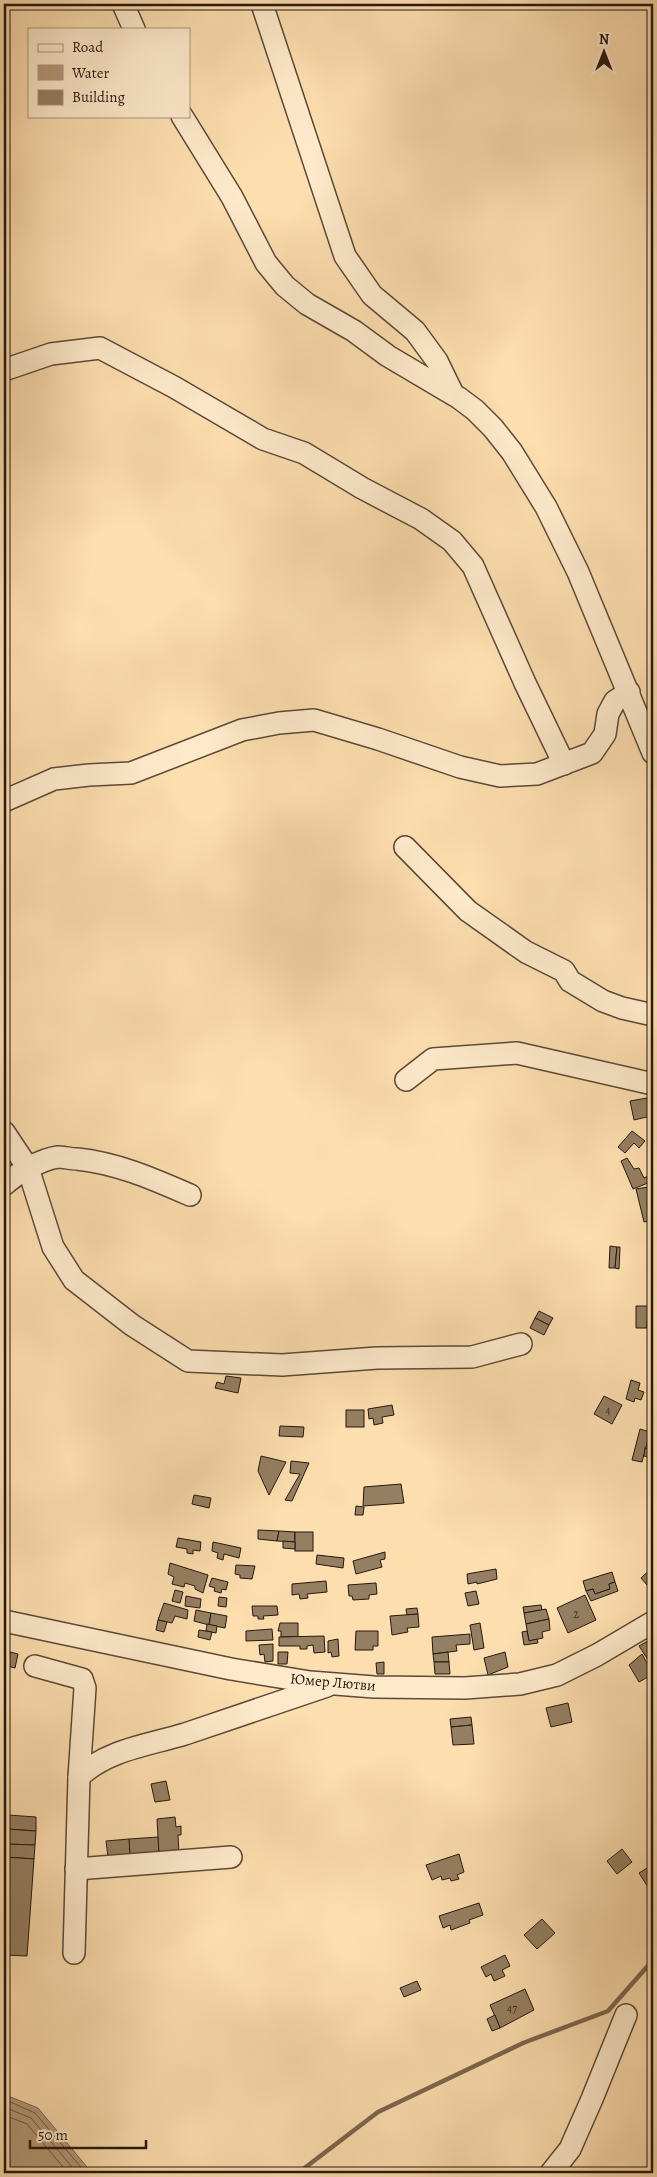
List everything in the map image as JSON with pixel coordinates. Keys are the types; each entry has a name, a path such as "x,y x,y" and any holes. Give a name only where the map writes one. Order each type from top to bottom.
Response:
{"street":[{"path":"123,4 134,28"},
{"path":"262,4 346,256 372,295 415,331 438,361 453,394"},
{"path":"183,118 232,198 266,263 285,286 307,304 354,332 388,356 453,394 475,410 493,428 512,452 546,507 578,572 653,753"},
{"path":"4,370 51,354 100,348 174,387 263,439 304,453 362,488 421,519 452,541 473,566 525,683 564,764"},
{"path":"4,801 54,779 89,775 131,774 242,730 279,723 314,720 460,767 500,776 537,774 592,753 605,734 608,714 615,701 629,692"},
{"path":"405,847 468,911 526,952 564,971 570,981 603,1001 622,1008 653,1015"},
{"path":"406,1080 433,1058 518,1053 653,1084"},
{"path":"4,1132 28,1168 53,1247 74,1280 132,1325 188,1360 282,1365 377,1358 472,1357 521,1344"},
{"path":"4,1185 14,1176 28,1168 57,1157 95,1161 140,1174 190,1195"},
{"name":"Юмер Лютви","path":"4,1621 231,1669 332,1685 465,1688 520,1684 557,1675 597,1655 653,1622"},
{"path":"35,1666 82,1679 84,1683 79,1777 74,1953"},
{"path":"79,1777 92,1766 120,1752 183,1734 332,1685"},
{"path":"76,1869 231,1857"},
{"path":"551,2173 570,2149 596,2092 626,2015"}],"water":[{"path":"4,2092 8,2096 38,2108 92,2173 4,2173"}],"building":[{"path":"647,1098 651,1116 634,1120 630,1101"},
{"path":"632,1131 645,1141 639,1148 634,1143 625,1153 618,1147"},
{"path":"627,1158 634,1169 639,1168 644,1178 651,1175 653,1181 633,1189 621,1161"},
{"path":"648,1187 653,1220 644,1222 636,1189"},
{"path":"653,1194 653,1220 649,1195"},
{"path":"610,1246 617,1247 615,1268 609,1268"},
{"path":"617,1247 620,1247 619,1269 615,1268"},
{"path":"636,1306 653,1306 653,1321 647,1321 647,1328 636,1328"},
{"path":"539,1311 553,1318 549,1325 535,1318"},
{"path":"535,1318 549,1325 544,1335 530,1328"},
{"path":"226,1376 241,1378 238,1393 215,1388 217,1382 224,1384"},
{"path":"631,1380 640,1383 638,1390 644,1392 641,1400 635,1398 634,1402 626,1399"},
{"path":"604,1396 622,1405 612,1424 594,1414"},
{"path":"392,1405 394,1415 382,1417 383,1423 374,1425 373,1418 369,1419 368,1409"},
{"path":"346,1410 364,1410 364,1427 346,1427"},
{"path":"280,1426 304,1427 303,1437 279,1436"},
{"path":"653,1427 653,1450 645,1448"},
{"path":"640,1429 650,1432 642,1462 632,1460"},
{"path":"645,1448 653,1450 652,1458 644,1456"},
{"path":"261,1456 286,1462 269,1495 258,1471"},
{"path":"291,1461 309,1463 292,1501 285,1500 300,1474 290,1473"},
{"path":"401,1484 404,1503 363,1506 364,1487"},
{"path":"194,1495 211,1498 209,1508 192,1504"},
{"path":"356,1506 364,1507 363,1515 355,1515"},
{"path":"258,1530 279,1531 277,1541 258,1539"},
{"path":"279,1531 295,1532 295,1542 277,1541"},
{"path":"295,1532 313,1532 313,1551 295,1551"},
{"path":"178,1538 201,1542 200,1551 193,1550 193,1554 187,1553 187,1549 176,1547"},
{"path":"283,1541 295,1542 295,1549 283,1548"},
{"path":"213,1542 241,1548 239,1558 224,1554 223,1560 217,1558 218,1553 212,1551"},
{"path":"385,1552 385,1559 380,1560 382,1567 356,1574 353,1561"},
{"path":"317,1555 344,1558 343,1568 316,1564"},
{"path":"170,1563 208,1575 203,1593 195,1589 195,1586 185,1583 184,1587 172,1584 174,1577 168,1574"},
{"path":"236,1565 255,1566 252,1579 240,1578 240,1575 235,1574"},
{"path":"653,1567 653,1583 651,1581 647,1585 641,1578"},
{"path":"496,1569 497,1579 477,1584 477,1582 468,1584 467,1574"},
{"path":"612,1572 615,1582 609,1584 610,1589 595,1594 593,1589 586,1591 583,1581"},
{"path":"212,1578 228,1582 226,1590 222,1589 221,1593 214,1591 215,1588 209,1586"},
{"path":"326,1581 327,1592 307,1594 308,1598 300,1599 299,1594 292,1595 292,1584"},
{"path":"615,1582 618,1591 591,1601 586,1591 593,1589 595,1594 610,1589 609,1584"},
{"path":"376,1583 377,1594 369,1595 369,1599 353,1600 352,1596 349,1596 348,1585"},
{"path":"175,1590 183,1592 180,1603 172,1601"},
{"path":"476,1591 479,1604 468,1606 465,1593"},
{"path":"585,1595 596,1620 568,1633 557,1608"},
{"path":"186,1596 201,1599 200,1608 185,1606"},
{"path":"219,1597 227,1598 226,1607 218,1606"},
{"path":"164,1603 188,1610 187,1619 175,1616 172,1623 158,1620"},
{"path":"541,1605 542,1610 524,1613 523,1607"},
{"path":"252,1606 277,1606 278,1615 263,1616 264,1619 258,1619 258,1616 253,1616"},
{"path":"417,1608 418,1614 407,1615 406,1609"},
{"path":"546,1609 549,1619 526,1624 524,1613"},
{"path":"196,1610 211,1613 209,1625 194,1621"},
{"path":"211,1613 227,1616 225,1628 209,1625"},
{"path":"418,1614 419,1627 407,1628 408,1632 392,1635 390,1616"},
{"path":"549,1619 550,1630 542,1632 543,1638 529,1641 526,1624"},
{"path":"158,1620 167,1622 164,1632 156,1630"},
{"path":"280,1623 298,1623 298,1637 281,1637 281,1631 278,1631"},
{"path":"480,1623 484,1648 474,1650 470,1625"},
{"path":"207,1624 217,1626 216,1633 206,1631"},
{"path":"272,1629 273,1640 246,1641 246,1631"},
{"path":"199,1630 212,1632 210,1640 198,1637"},
{"path":"356,1631 378,1631 378,1646 373,1646 373,1650 355,1650"},
{"path":"527,1631 529,1641 537,1639 538,1643 524,1645 522,1632"},
{"path":"470,1634 470,1644 456,1645 457,1651 433,1654 432,1637"},
{"path":"324,1636 325,1652 314,1653 313,1645 307,1646 307,1649 300,1649 300,1646 279,1646 279,1637"},
{"path":"653,1638 653,1661 650,1663 639,1646"},
{"path":"338,1639 339,1656 332,1657 331,1652 328,1653 328,1641"},
{"path":"273,1644 273,1661 265,1662 264,1654 260,1655 259,1645"},
{"path":"4,1651 10,1652 5,1669 4,1669"},
{"path":"10,1652 18,1654 15,1668 7,1666"},
{"path":"278,1652 288,1652 287,1664 278,1664"},
{"path":"448,1652 449,1662 434,1662 433,1654"},
{"path":"505,1652 508,1667 488,1675 484,1658"},
{"path":"642,1654 653,1674 639,1682 629,1665"},
{"path":"384,1662 384,1674 377,1674 376,1663"},
{"path":"434,1662 449,1662 450,1674 435,1674"},
{"path":"568,1703 572,1722 551,1727 546,1708"},
{"path":"471,1717 472,1725 451,1727 450,1719"},
{"path":"472,1725 474,1744 453,1745 451,1727"},
{"path":"4,1731 8,1732 6,1753 4,1752"},
{"path":"166,1781 170,1800 155,1802 151,1784"},
{"path":"8,1815 36,1817 36,1831 7,1829"},
{"path":"175,1817 176,1827 181,1826 181,1835 178,1835 179,1854 159,1855 157,1819"},
{"path":"7,1829 36,1831 35,1845 6,1844"},
{"path":"158,1837 159,1855 130,1857 129,1839"},
{"path":"129,1839 130,1857 108,1857 106,1841"},
{"path":"6,1844 35,1845 34,1859 5,1857"},
{"path":"622,1849 632,1862 617,1874 607,1861"},
{"path":"459,1854 464,1872 457,1875 459,1879 451,1881 450,1878 442,1880 441,1876 432,1880 426,1865"},
{"path":"5,1857 34,1859 27,1956 4,1955"},
{"path":"647,1868 653,1878 653,1891 651,1892 639,1873"},
{"path":"479,1903 483,1915 469,1920 470,1923 451,1930 450,1925 443,1928 439,1916"},
{"path":"542,1919 555,1933 537,1949 524,1935"},
{"path":"505,1955 510,1966 502,1970 505,1976 494,1981 491,1974 486,1977 481,1967"},
{"path":"417,1981 421,1990 404,1997 400,1988"},
{"path":"525,1989 534,2010 500,2028 490,2005"},
{"path":"495,2015 500,2028 492,2031 487,2019"}],"waterway":[{"path":"298,2173 378,2112 523,2043 608,2011 653,1960"}]}
